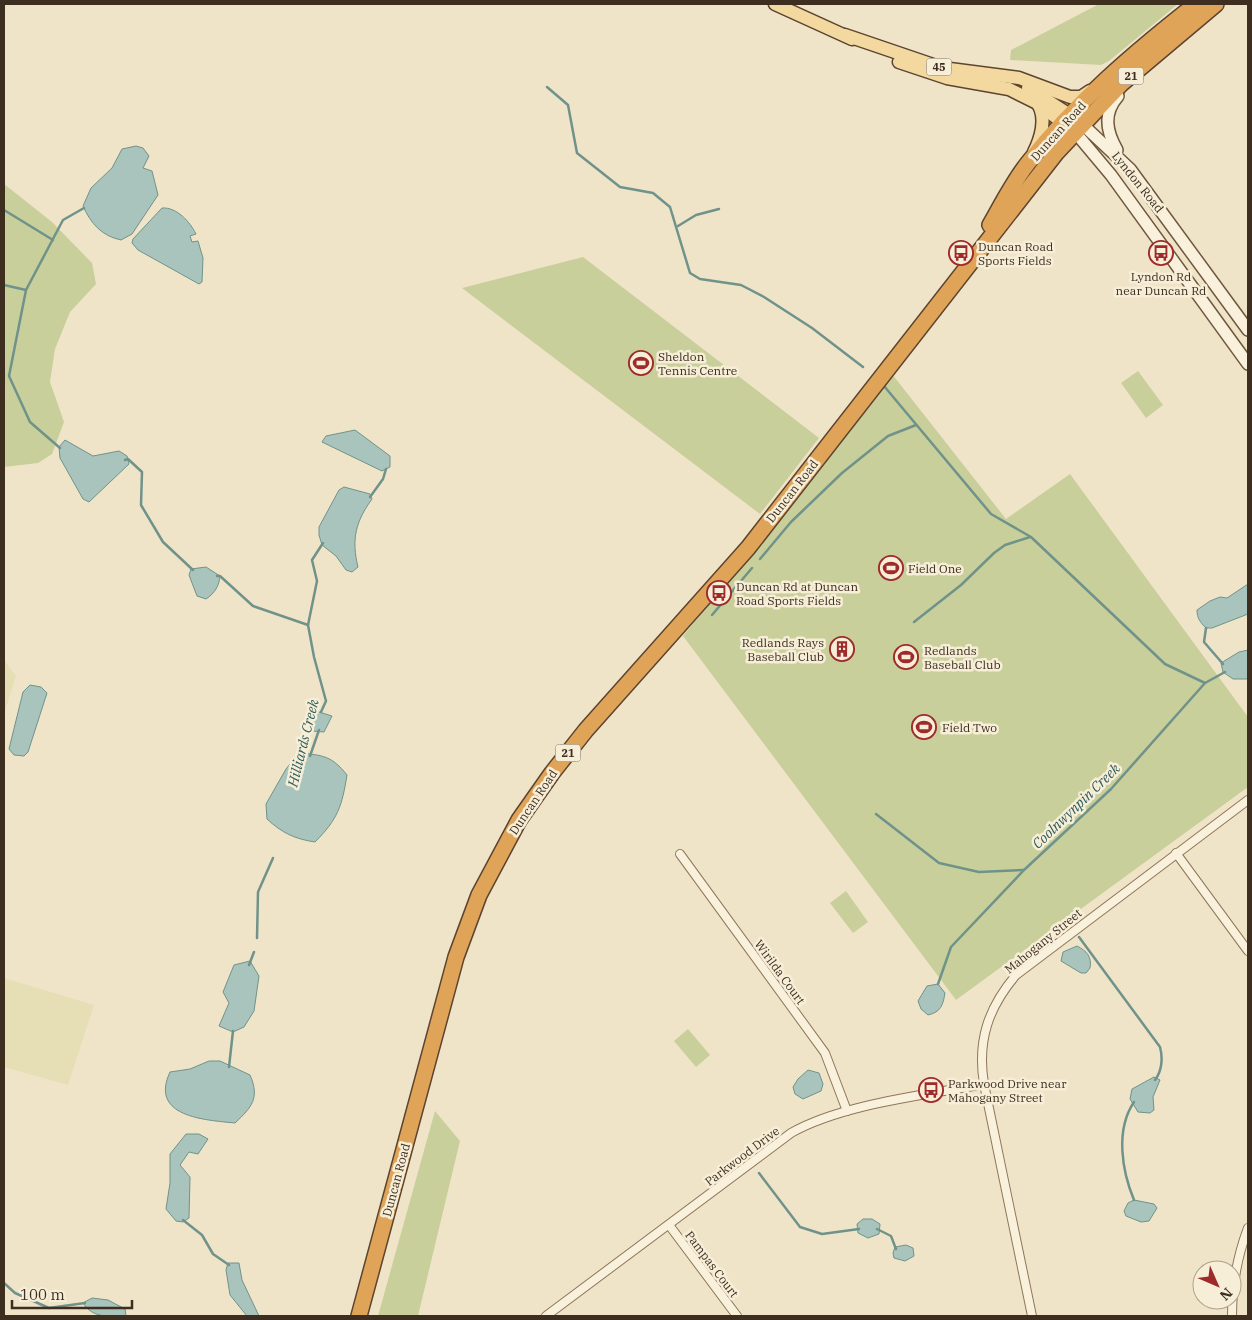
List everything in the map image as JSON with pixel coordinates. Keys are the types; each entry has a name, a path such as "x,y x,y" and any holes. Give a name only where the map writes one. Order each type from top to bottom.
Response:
{"highway":[{"name":"Duncan Road","path":"359,1316 456,957 479,895 514,828 552,773 586,730 748,548 1073,123 1122,66 1196,4"},
{"name":"21","path":"1073,123 1216,4"},
{"name":"Duncan Road","path":"951,285 1028,163 1073,123"}],"main road":[{"name":"45","path":"775,4 845,35 881,54 925,72 953,80 1008,89 1073,123"},
{"name":"45","path":"845,35 953,70 1026,79 1067,97 1076,98 1086,94 1190,4"},
{"path":"1130,169 1111,139 1107,116 1110,106 1190,24"},
{"name":"Lyndon Road","path":"878,46 942,72 1023,86 1038,93 1073,123 1116,153 1130,169 1248,330"},
{"path":"1028,163 1037,145 1042,123 1042,111 1037,103"},
{"name":"Lyndon Road","path":"1073,123 1248,364"},
{"path":"1168,255 1184,243"}],"street":[{"name":"Mahogany Street","path":"1032,1316 984,1084 981,1057 986,1024 994,1006 1016,975 1248,800"},
{"path":"1176,853 1248,951"},
{"name":"Wirilda Court","path":"680,854 825,1054 847,1111"},
{"name":"Parkwood Drive","path":"546,1316 804,1125 847,1111 984,1084"},
{"name":"Pampas Court","path":"670,1225 738,1316"},
{"path":"1232,1316 1232,1294 1236,1268 1248,1228"}],"shaded area":[{"path":"4,660 16,676 4,714"},
{"path":"4,978 94,1005 68,1085 4,1067"}],"green space":[{"path":"1099,4 1178,4 1109,61 1101,65 1010,60 1011,50"},
{"path":"4,184 52,222 92,263 96,284 70,312 55,349 50,382 64,422 52,454 38,463 4,467"},
{"name":"Sheldon Tennis Centre","path":"583,257 819,438 760,514 462,288"},
{"path":"1138,371 1163,405 1146,418 1121,383"},
{"path":"892,374 1006,519 1070,474 1248,717 1248,787 956,1000 683,636 758,546"},
{"path":"846,891 868,922 853,933 830,903"},
{"path":"688,1029 710,1055 696,1067 674,1041"},
{"path":"435,1111 460,1141 418,1316 378,1316"}],"water":[{"path":"136,146 143,148 149,156 143,168 152,171 158,195 132,234 121,240 108,236 98,228 83,206 91,188 112,168 122,149"},
{"path":"162,208 173,210 182,216 196,234 190,236 192,242 198,241 203,258 202,282 199,284 138,250 132,243 133,239"},
{"path":"355,430 390,456 390,467 382,471 322,442 326,436"},
{"path":"65,440 93,456 119,451 127,456 129,464 89,502 83,499 60,458 59,447"},
{"path":"344,487 370,494 372,499 362,515 356,531 355,548 358,567 352,572 346,570 336,556 322,545 319,535 319,527 339,490"},
{"path":"206,567 220,576 216,589 206,599 197,596 189,575 191,569"},
{"path":"1248,584 1248,614 1212,628 1206,628 1202,624 1197,610 1220,597 1227,598"},
{"path":"1248,650 1248,679 1233,679 1223,672 1221,663 1239,652"},
{"path":"30,685 41,687 47,693 28,752 24,756 14,755 9,749 23,692"},
{"path":"316,711 332,716 324,732 312,731 307,722"},
{"path":"299,753 332,760 347,775 338,812 315,842 289,835 267,819 266,804 286,769"},
{"path":"1077,946 1086,952 1089,958 1090,968 1086,973 1081,973 1061,961 1063,952"},
{"path":"250,961 259,976 254,1011 244,1027 233,1032 219,1026 229,1003 223,992 234,965"},
{"path":"938,984 945,993 943,1001 939,1010 928,1015 921,1009 918,1001 927,986"},
{"path":"209,1061 220,1061 250,1075 254,1090 253,1102 235,1123 209,1120 183,1113 173,1107 167,1099 166,1087 170,1072 190,1069"},
{"path":"808,1070 819,1073 823,1084 821,1091 803,1099 795,1094 793,1087 798,1079"},
{"path":"1154,1077 1160,1080 1153,1097 1154,1110 1150,1113 1138,1112 1130,1099 1132,1089"},
{"path":"186,1134 199,1134 208,1139 198,1154 189,1152 180,1165 190,1177 189,1218 183,1222 176,1221 166,1209 170,1183 170,1154"},
{"path":"1134,1200 1154,1204 1157,1208 1149,1221 1141,1222 1126,1216 1124,1211 1128,1203"},
{"path":"863,1219 872,1219 880,1224 879,1234 868,1238 858,1233 857,1224"},
{"path":"906,1245 913,1248 914,1256 905,1261 894,1258 895,1247"},
{"path":"228,1263 239,1263 242,1280 259,1316 247,1316 230,1295 226,1270"},
{"path":"92,1298 108,1300 125,1309 126,1316 102,1316 92,1312 83,1303"}],"waterway":[{"path":"547,87 568,105 577,153 620,187 653,193 670,207 690,273 700,279 741,285 764,297 812,328 863,367"},
{"path":"60,448 30,422 9,376 26,290 63,220 84,208"},
{"path":"678,226 696,215 719,209"},
{"path":"4,210 53,240"},
{"path":"4,285 26,290"},
{"path":"884,386 991,514 1031,537 1165,664 1205,683"},
{"path":"760,559 791,522 842,473 888,436 916,425"},
{"name":"Hilliards Creek","path":"125,460 128,459 142,472 141,505 163,542 193,570"},
{"name":"Hilliards Creek","path":"370,497 383,479 386,469"},
{"path":"914,622 961,585 994,553 1005,545 1030,537"},
{"name":"Hilliards Creek","path":"321,712 326,701 314,657 308,625 317,581 312,560 323,543"},
{"path":"712,615 752,568"},
{"name":"Hilliards Creek","path":"217,576 220,576 253,606 308,625"},
{"path":"1206,628 1204,642 1223,664"},
{"name":"Coolnwynpin Creek","path":"938,984 951,947 1024,870 1111,789 1205,683 1225,672"},
{"name":"Hilliards Creek","path":"310,756 319,730"},
{"path":"876,814 939,863 979,872 1024,870"},
{"name":"Hilliards Creek","path":"257,938 258,892 273,858"},
{"path":"1079,937 1160,1047 1161,1064 1155,1080"},
{"name":"Hilliards Creek","path":"249,965 254,952"},
{"name":"Hilliards Creek","path":"229,1067 233,1031"},
{"path":"1134,1102 1128,1113 1122,1138 1126,1176 1134,1200"},
{"path":"759,1173 800,1227 822,1234 859,1229"},
{"name":"Hilliards Creek","path":"183,1220 202,1235 213,1254 229,1265"},
{"path":"877,1229 891,1236 896,1249"},
{"name":"Hilliards Creek","path":"4,1283 15,1293 49,1308 85,1303"}],"place":[{"name":"Duncan Road Sports Fields","path":"961,253"},
{"name":"Lyndon Rd near Duncan Rd","path":"1161,253"},
{"name":"Sheldon Tennis Centre","path":"641,363"},
{"name":"Field One","path":"891,568"},
{"name":"Duncan Rd at Duncan Road Sports Fields","path":"719,593"},
{"name":"Redlands Rays Baseball Club","path":"842,649"},
{"name":"Redlands Baseball Club","path":"906,657"},
{"name":"Field Two","path":"924,727"},
{"name":"Parkwood Drive near Mahogany Street","path":"931,1090"}]}
